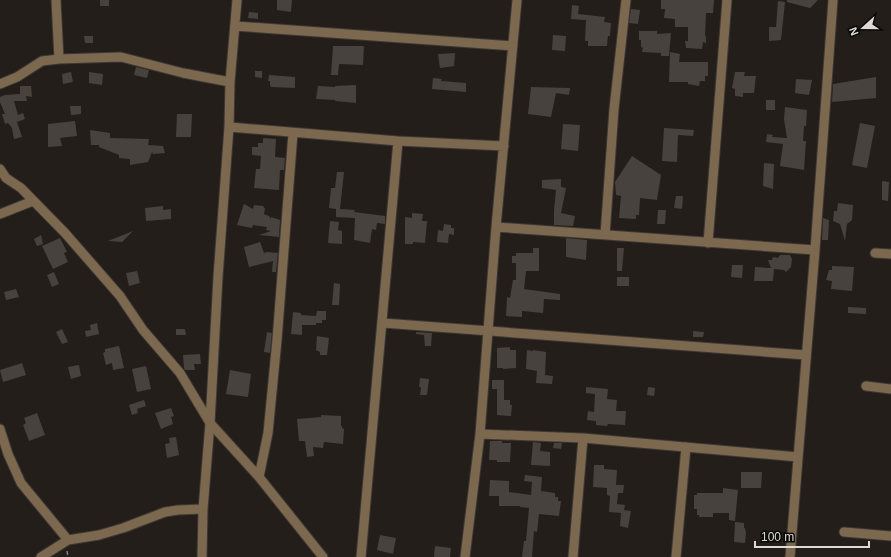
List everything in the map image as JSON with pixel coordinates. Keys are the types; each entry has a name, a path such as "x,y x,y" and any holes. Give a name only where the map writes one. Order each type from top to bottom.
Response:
{"street":[{"path":"56,0 59,59"},
{"path":"202,557 203,509 229,127 230,82 237,0"},
{"path":"465,557 480,434 496,227 517,0"},
{"path":"605,235 614,109 626,0"},
{"path":"708,243 727,0"},
{"path":"790,557 815,250 833,0"},
{"path":"235,26 513,46"},
{"path":"0,84 17,77 42,61 121,57 183,73 230,82"},
{"path":"229,127 398,141 504,146"},
{"path":"258,476 268,433 278,340 293,133"},
{"path":"361,557 398,141"},
{"path":"0,169 6,178 21,188 33,202 66,233 120,296 143,330 180,373 210,423 258,476 323,557"},
{"path":"0,214 33,202"},
{"path":"496,227 815,250"},
{"path":"875,253 891,254"},
{"path":"383,323 806,355"},
{"path":"866,386 891,389"},
{"path":"0,429 4,456 22,483 68,540"},
{"path":"480,434 583,438 798,457"},
{"path":"573,557 583,438"},
{"path":"676,557 686,447"},
{"path":"41,557 68,540 99,535 123,528 165,512 203,509"},
{"path":"844,532 891,536"}],"building":[{"path":"100,0 109,0 109,6 100,6"},
{"path":"277,0 292,0 291,12 277,10"},
{"path":"661,0 714,0 713,13 706,13 706,43 703,42 702,49 686,48 685,41 688,41 688,27 675,27 675,19 664,18 665,9 661,9"},
{"path":"787,0 818,0 810,8 787,2"},
{"path":"778,1 785,2 781,40 769,41 769,27 776,27"},
{"path":"572,5 579,6 578,14 605,17 604,22 611,23 610,36 608,36 607,46 588,46 588,41 585,41 586,20 571,19"},
{"path":"631,9 640,10 638,24 629,23"},
{"path":"249,12 258,13 258,19 248,18"},
{"path":"639,31 657,31 657,34 671,33 669,56 661,56 661,53 642,52 643,48 641,47 641,40 639,40"},
{"path":"553,35 566,36 565,51 552,50"},
{"path":"84,36 93,36 93,43 85,43"},
{"path":"333,46 364,46 363,65 339,64 338,75 331,75"},
{"path":"670,52 680,54 679,62 708,62 708,76 705,76 705,81 700,81 699,86 688,84 688,82 669,82"},
{"path":"455,53 454,66 440,68 438,54"},
{"path":"136,67 149,70 147,78 134,75"},
{"path":"255,71 262,71 262,78 255,77"},
{"path":"71,72 73,82 63,84 62,74"},
{"path":"89,72 103,74 102,85 89,83"},
{"path":"735,72 745,72 744,76 756,76 754,93 743,93 743,97 735,96 735,89 732,88"},
{"path":"269,75 295,77 295,88 271,87 270,81 268,81"},
{"path":"876,77 876,98 832,102 833,84"},
{"path":"433,78 442,79 441,81 466,83 466,92 432,89"},
{"path":"796,79 812,80 809,95 795,93"},
{"path":"356,85 356,103 316,99 318,86 335,87"},
{"path":"20,86 31,86 32,97 26,96 27,101 14,101 18,115 23,113 25,119 17,122 22,137 14,139 12,128 8,123 5,124 2,114 5,114 0,102 0,97 5,95 20,94"},
{"path":"531,87 570,88 569,95 556,93 551,117 528,114"},
{"path":"766,100 775,100 775,110 766,110"},
{"path":"70,106 81,106 81,114 71,115"},
{"path":"785,107 807,110 803,141 806,141 804,170 780,166 783,144 766,142 767,134 773,135 772,137 787,138 784,119"},
{"path":"177,114 192,114 191,137 176,137"},
{"path":"75,121 77,136 60,138 62,146 48,147 48,124"},
{"path":"860,123 875,126 867,168 852,165"},
{"path":"563,124 580,125 578,151 561,149"},
{"path":"664,128 694,130 693,136 678,135 677,162 662,161"},
{"path":"90,130 110,133 110,138 149,139 148,145 163,146 165,153 153,154 152,152 148,162 130,165 130,159 119,158 119,155 99,147 99,145 91,145"},
{"path":"263,138 276,139 275,157 285,158 284,170 280,170 279,190 254,188 256,169 260,169 261,156 252,155 252,147 258,147 258,143 263,143"},
{"path":"632,156 661,175 657,200 640,198 639,215 636,215 636,219 619,218 621,196 616,195 615,182"},
{"path":"764,163 774,164 773,189 763,186"},
{"path":"337,172 344,172 340,209 355,210 354,212 385,216 385,224 377,223 376,230 372,229 370,243 354,240 355,218 336,217 336,209 329,208 331,188 335,188"},
{"path":"561,179 561,187 566,188 561,213 575,216 573,226 554,225 556,190 542,188 542,180"},
{"path":"882,181 889,182 888,201 882,200"},
{"path":"676,196 683,196 682,209 674,208"},
{"path":"838,203 853,205 852,220 847,224 845,241 840,224 833,221 834,211 837,211"},
{"path":"244,204 253,209 254,205 263,206 265,209 264,214 269,216 271,219 271,217 280,220 279,237 259,235 271,231 266,230 267,227 253,225 252,228 237,225"},
{"path":"163,206 163,210 171,209 171,219 146,221 145,208"},
{"path":"658,210 666,210 665,224 657,224"},
{"path":"412,213 423,214 422,221 427,221 425,243 413,242 413,244 405,244 405,217 412,218"},
{"path":"823,218 829,220 828,240 822,240"},
{"path":"330,221 339,222 338,230 342,231 342,244 328,243"},
{"path":"444,224 451,225 451,228 454,228 454,235 449,234 448,243 437,242 438,230 443,231"},
{"path":"133,231 122,242 108,241"},
{"path":"41,235 43,244 37,246 34,239"},
{"path":"60,238 67,252 64,253 68,262 53,269 42,246"},
{"path":"566,238 587,240 586,260 566,257"},
{"path":"260,242 264,253 278,253 276,272 272,272 273,261 249,267 244,247"},
{"path":"533,248 539,248 539,271 526,271 524,289 560,294 560,300 544,299 543,313 522,311 522,317 506,316 507,297 510,298 513,280 516,280 516,263 512,263 512,256 516,256 516,253 533,253"},
{"path":"617,248 624,248 622,271 617,271"},
{"path":"780,255 790,255 792,259 791,267 786,272 784,270 774,269 773,281 754,281 755,267 771,268 768,260 772,260 773,257 778,258"},
{"path":"732,265 743,265 742,278 731,277"},
{"path":"832,266 854,267 852,291 831,289 832,281 826,280 829,270 832,270"},
{"path":"137,271 140,283 129,286 126,273"},
{"path":"54,272 59,284 52,287 47,275"},
{"path":"617,277 629,277 629,286 617,286"},
{"path":"334,283 340,284 339,305 332,305"},
{"path":"16,289 19,297 6,300 4,292"},
{"path":"848,307 866,308 866,314 848,313"},
{"path":"317,311 326,311 326,320 322,320 322,323 316,323 316,325 302,325 302,335 291,334 293,312 301,313 301,315 316,316"},
{"path":"97,323 99,334 86,337 85,331 91,330 90,325"},
{"path":"62,329 68,342 62,344 56,332"},
{"path":"176,329 185,329 186,335 176,335"},
{"path":"693,331 704,332 703,337 693,337"},
{"path":"267,332 272,333 270,353 264,352"},
{"path":"416,332 432,333 431,346 425,346 424,335 416,334"},
{"path":"317,336 329,338 327,355 320,355 320,352 316,350"},
{"path":"119,346 124,368 113,370 112,363 106,365 103,353 105,352 105,349"},
{"path":"510,347 510,350 516,350 516,368 497,368 497,348"},
{"path":"527,350 546,352 545,375 553,376 552,384 536,383 537,371 526,369"},
{"path":"200,354 201,364 194,364 195,370 185,370 183,355"},
{"path":"22,363 26,375 3,382 0,370"},
{"path":"79,365 81,376 71,379 68,367"},
{"path":"146,366 151,389 137,392 132,369"},
{"path":"230,370 251,374 248,397 226,394"},
{"path":"420,378 429,379 427,395 420,395"},
{"path":"492,380 504,380 504,400 510,400 510,405 512,405 511,416 497,415 497,389 492,389"},
{"path":"586,387 608,389 607,399 617,400 616,411 626,411 625,425 596,425 596,421 587,420 588,411 594,412 595,394 586,393"},
{"path":"648,387 655,388 654,396 647,395"},
{"path":"144,400 146,406 137,409 138,413 132,415 129,405"},
{"path":"171,408 174,416 171,417 173,424 161,429 155,413"},
{"path":"37,413 45,435 29,441 23,425 26,423 24,418"},
{"path":"321,415 341,416 341,426 344,429 343,444 324,442 323,448 313,447 314,456 307,457 305,441 299,441 297,419 321,417"},
{"path":"176,437 179,455 167,458 165,444 170,443 169,438"},
{"path":"490,441 511,443 510,462 497,462 497,460 489,460"},
{"path":"533,442 541,443 540,451 550,452 550,466 531,465"},
{"path":"554,443 562,443 561,449 553,448"},
{"path":"594,465 604,465 604,469 617,470 616,485 624,485 623,493 618,493 617,504 625,505 624,510 631,511 628,528 620,526 621,513 609,512 610,496 607,495 607,488 593,487"},
{"path":"741,472 762,472 761,488 741,488"},
{"path":"525,475 542,477 541,491 555,493 555,497 558,497 558,501 561,501 559,516 539,514 537,532 534,531 532,557 522,557 524,541 526,541 529,508 520,506 499,506 499,496 489,496 490,480 509,481 509,492 531,495 532,482 524,481"},
{"path":"723,488 738,490 735,521 729,520 729,513 713,513 713,517 699,517 699,515 697,515 697,509 694,509 694,495 697,495 697,493 723,493"},
{"path":"735,522 744,523 746,533 745,543 734,542"},
{"path":"380,535 396,538 393,554 377,550"},
{"path":"435,546 451,548 450,557 434,557"}]}
